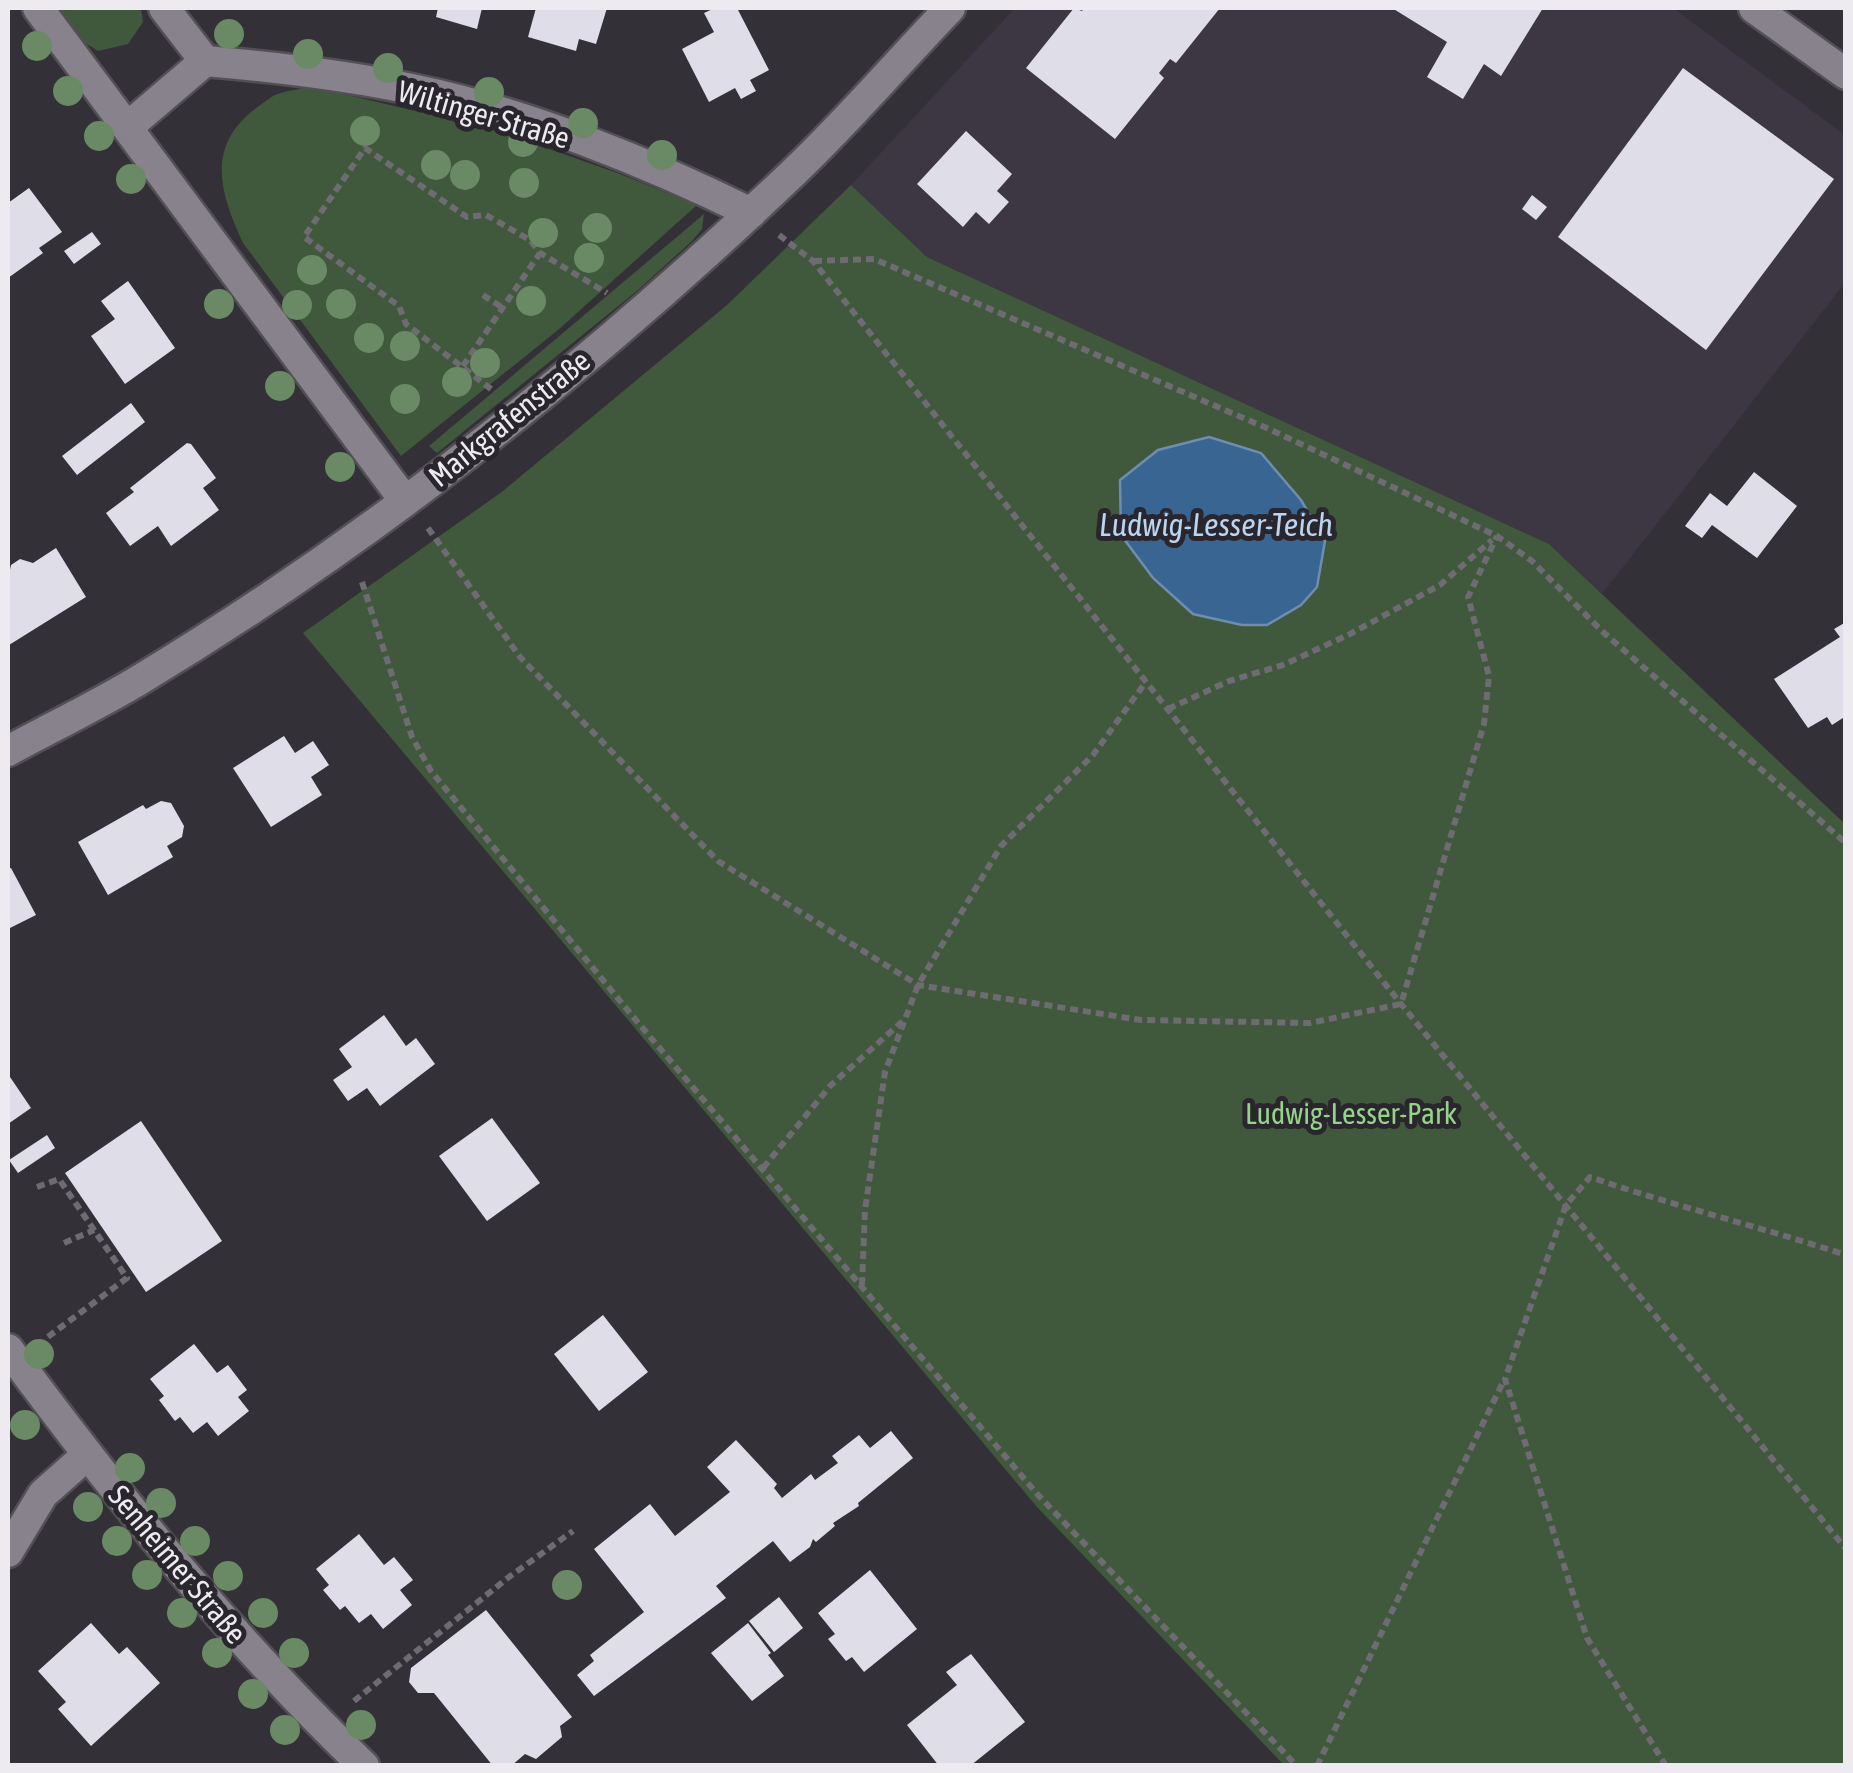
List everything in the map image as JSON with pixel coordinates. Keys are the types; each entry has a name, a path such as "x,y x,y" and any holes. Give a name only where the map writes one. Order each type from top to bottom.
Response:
{"street":[{"path":"38,8 130,126 405,500"},
{"path":"130,126 206,61 164,8"},
{"name":"Markgrafenstraße","path":"8,751 139,680 304,574 576,367 797,170 950,8"},
{"path":"1754,8 1846,74"},
{"name":"Wiltinger Straße","path":"206,61 295,69 418,90 532,123 626,158 751,213"},
{"name":"Senheimer Straße","path":"8,1349 87,1456 259,1660 364,1766"},
{"path":"8,1552 43,1494 87,1456"}],"path":[{"path":"492,390 406,324 398,306 304,237 364,148 467,217 486,216 530,240 540,253 607,293"},
{"path":"784,239 812,261 1401,1004 1846,1549"},
{"path":"464,366 540,253"},
{"path":"812,261 874,259 1269,429 1497,536 1532,561 1604,632 1846,843"},
{"path":"483,295 503,308"},
{"path":"405,500 520,657 718,861 918,985 1141,1020 1310,1023 1401,1004"},
{"path":"1168,709 1229,681 1283,666 1350,634 1440,584 1497,536"},
{"path":"1401,1004 1484,724 1489,676 1468,597 1497,536"},
{"path":"362,582 412,737 432,772 630,1013 1038,1495 1297,1766"},
{"path":"862,1285 865,1210 885,1072 918,985 1001,846 1093,755 1146,684"},
{"path":"763,1168 830,1086 906,1018"},
{"path":"1317,1766 1505,1379 1566,1205 1590,1177 1846,1255"},
{"path":"37,1187 59,1179 127,1278 52,1334"},
{"path":"64,1243 94,1230"},
{"path":"1505,1379 1587,1638 1666,1766"},
{"path":"354,1701 509,1577 573,1532"}],"shaded area":[{"path":"1015,8 1673,8 1845,135 1845,283 1602,594 1549,544 927,257 851,185"}],"green space":[{"path":"55,8 141,8 143,22 128,44 98,51 77,38"},
{"path":"314,87 499,131 697,205 558,330 401,456 243,243 228,206 223,155 240,123 275,95"},
{"name":"Ludwig-Lesser-Park","path":"851,185 927,257 1549,544 1845,824 1845,1765 1284,1765 1037,1507 303,633 503,491 727,305"},
{"path":"704,214 702,229 692,241 638,290 437,453 429,446"}],"water":[{"name":"Ludwig-Lesser-Teich","path":"1209,437 1261,453 1301,500 1325,541 1317,587 1301,605 1267,625 1242,625 1193,614 1153,578 1121,535 1120,480 1158,450"}],"building":[{"path":"438,8 482,8 477,29 436,17"},
{"path":"536,8 607,8 596,44 579,39 576,51 528,37"},
{"path":"715,8 737,8 769,70 750,80 756,91 741,99 735,88 709,102 682,49 714,32 704,13"},
{"path":"1074,8 1220,8 1176,63 1170,59 1159,73 1164,78 1115,139 1026,68"},
{"path":"1392,8 1543,8 1501,76 1484,64 1463,99 1427,77 1447,42"},
{"path":"1683,68 1834,179 1706,350 1558,237"},
{"path":"966,131 1012,174 997,191 1009,202 989,224 976,212 963,227 917,184"},
{"path":"29,188 62,232 39,248 43,253 8,278 8,203"},
{"path":"1532,195 1547,207 1536,220 1522,209"},
{"path":"92,232 101,244 74,264 64,251"},
{"path":"128,281 175,348 125,384 91,336 115,319 101,301"},
{"path":"131,403 145,422 77,475 62,456"},
{"path":"187,443 216,478 203,488 219,510 171,546 158,526 130,546 106,513 134,492 130,488"},
{"path":"1754,472 1797,506 1757,558 1712,525 1702,538 1685,526 1710,493 1727,506"},
{"path":"56,548 86,597 9,645 11,565 20,559 33,563"},
{"path":"1846,622 1846,716 1832,725 1827,717 1808,728 1774,679 1840,637 1834,629"},
{"path":"284,736 295,753 313,741 329,765 311,777 322,795 271,827 233,768"},
{"path":"161,801 171,803 184,826 182,837 167,846 173,857 108,895 78,842 143,805 146,809"},
{"path":"11,868 36,915 8,929 8,869"},
{"path":"384,1015 406,1046 416,1038 435,1064 380,1106 367,1088 348,1101 333,1080 352,1067 339,1049"},
{"path":"8,1074 31,1108 8,1124"},
{"path":"492,1118 540,1183 487,1221 439,1156"},
{"path":"141,1121 222,1241 146,1292 65,1173"},
{"path":"47,1135 55,1148 18,1173 9,1160"},
{"path":"603,1315 648,1372 599,1411 554,1354"},
{"path":"194,1344 217,1373 228,1365 247,1390 238,1397 249,1411 218,1436 207,1422 193,1433 180,1417 175,1421 159,1400 164,1396 150,1379"},
{"path":"891,1431 913,1458 790,1562 773,1541 716,1586 726,1598 594,1696 577,1675 594,1661 590,1655 644,1612 594,1549 650,1504 675,1536 730,1492 707,1467 736,1440 777,1484 774,1488 782,1498 811,1474 815,1480 838,1463 832,1456 859,1435 870,1448"},
{"path":"359,1534 384,1565 394,1557 413,1580 400,1590 412,1605 383,1629 371,1614 359,1623 345,1606 340,1610 323,1590 329,1585 316,1569"},
{"path":"870,1570 917,1629 864,1672 852,1657 846,1661 828,1639 835,1634 818,1613"},
{"path":"779,1597 803,1628 774,1652 749,1621"},
{"path":"486,1610 572,1717 560,1726 562,1737 536,1759 525,1754 511,1766 493,1766 434,1693 418,1693 409,1682 411,1668"},
{"path":"91,1623 119,1654 127,1647 160,1683 91,1746 58,1709 66,1702 38,1671"},
{"path":"748,1623 784,1676 752,1701 711,1653"},
{"path":"971,1654 1025,1722 970,1766 939,1766 907,1725 957,1685 946,1672"}]}
